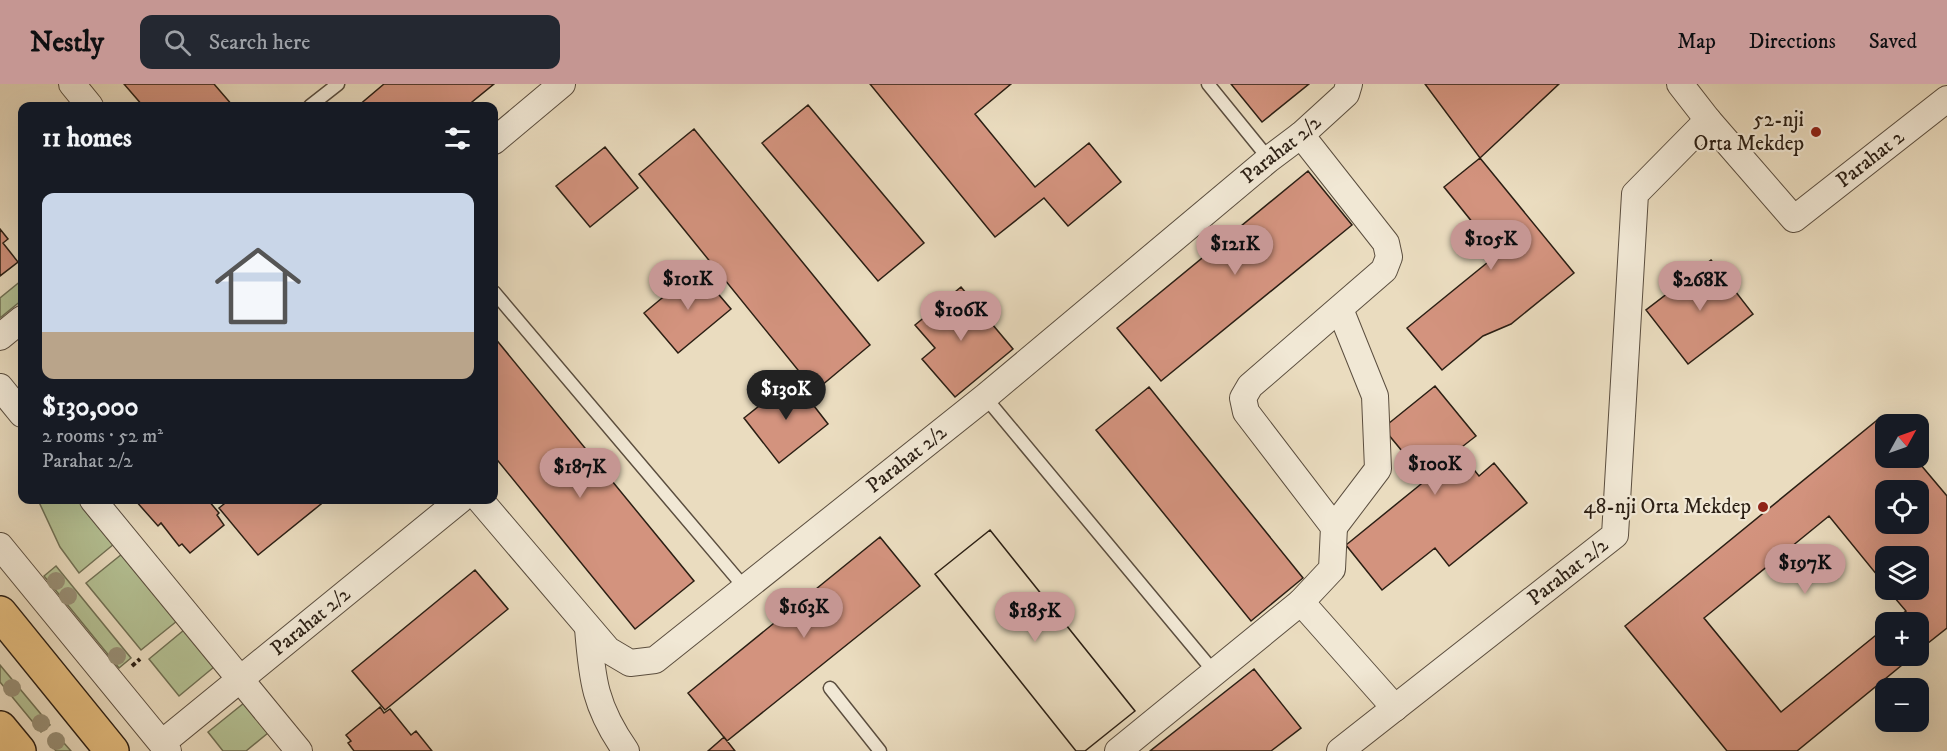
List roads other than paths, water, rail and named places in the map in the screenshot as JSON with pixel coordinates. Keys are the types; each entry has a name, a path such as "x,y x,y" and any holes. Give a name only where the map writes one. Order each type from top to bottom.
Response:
{"main road":[{"path":"0,613 112,751"},
{"path":"0,728 19,751"}],"street":[{"path":"72,84 87,102"},
{"path":"498,138 562,84"},
{"path":"1680,84 1708,120"},
{"name":"Parahat 2/2","path":"483,504 608,650 630,663 655,660 985,397 1269,159 1301,135 1347,89"},
{"name":"Parahat 2","path":"1708,120 1794,219 1947,99"},
{"name":"Parahat 2/2","path":"1340,751 1616,535 1635,194 1708,120"},
{"path":"1301,135 1386,243 1389,257 1384,270 1250,386 1243,398 1246,412 1334,528"},
{"path":"1118,751 1301,602 1332,569 1334,528 1378,469 1375,396 1340,309"},
{"path":"0,337 18,322"},
{"path":"0,387 18,409"},
{"path":"96,504 299,751"},
{"name":"Parahat 2/2","path":"165,747 240,678 455,504"},
{"path":"0,546 165,747"},
{"path":"1301,602 1395,708"},
{"path":"588,628 592,677 599,703 612,731 626,751"}],"lane":[{"path":"315,102 338,84"},
{"path":"1208,84 1269,159"},
{"path":"498,297 745,588"},
{"path":"985,397 1215,673"},
{"path":"830,688 880,751"}],"place":[{"name":"52-nji Orta Mekdep","path":"1816,132"},
{"name":"48-nji Orta Mekdep","path":"1763,507"}]}
